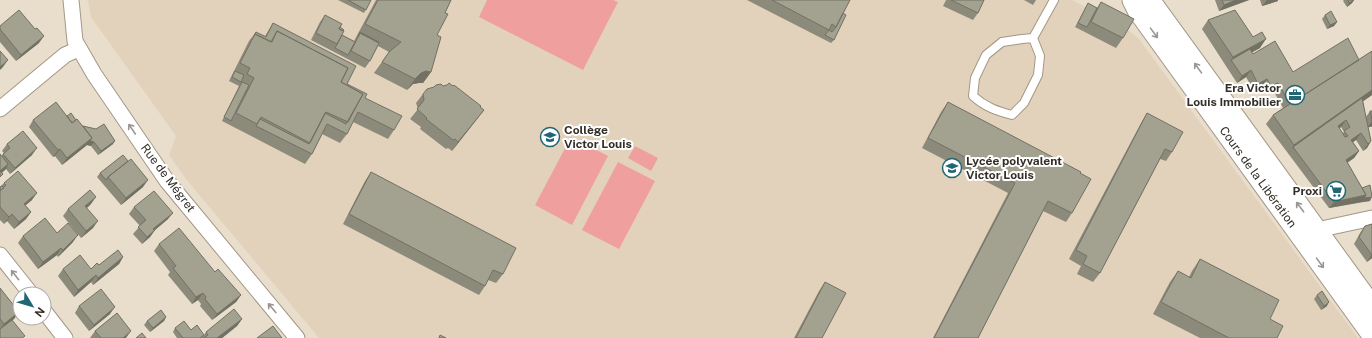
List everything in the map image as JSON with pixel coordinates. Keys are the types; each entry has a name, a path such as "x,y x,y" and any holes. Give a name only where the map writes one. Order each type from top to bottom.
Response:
{"main road":[{"name":"Cours de la Libération","path":"1133,0 1138,10 1313,238 1372,307"},
{"name":"Cours de la Libération","path":"1148,0 1313,238 1372,334"}],"street":[{"name":"Rue de Mégret","path":"71,0 73,33 78,49 167,181 297,338"},
{"path":"0,109 65,55 78,49"},
{"path":"1313,238 1326,228 1372,218"},
{"path":"0,256 24,286"},
{"path":"52,321 65,338"}],"lane":[{"path":"1034,38 1002,42 986,55 975,78 973,96 982,104 996,111 1012,115 1024,103 1038,75 1040,56 1034,38 1054,0"}],"shaded area":[{"name":"Lycée polyvalent Victor Louis","path":"88,0 1072,0 1127,29 1139,39 1358,338 319,338 186,179 169,155 176,136 91,17"},
{"path":"487,0 613,0 618,2 583,70 479,17"},
{"path":"571,137 608,156 572,225 535,205"},
{"path":"635,146 658,158 651,171 628,158"},
{"path":"618,162 655,181 619,249 582,230"}],"building":[{"path":"348,0 371,0 366,10"},
{"path":"378,0 451,0 445,13 448,14 437,35 441,37 431,72 426,71 421,73 415,79 382,62 389,52 401,42 365,24"},
{"path":"772,0 850,0 836,27 832,24 829,30"},
{"path":"951,0 984,0 978,13"},
{"path":"1222,0 1236,0 1224,5"},
{"path":"1101,2 1134,19 1123,38 1091,22"},
{"path":"1088,3 1097,8 1087,27 1078,23"},
{"path":"19,10 35,29 37,28 44,36 21,55 0,29 0,26"},
{"path":"1235,10 1253,37 1262,32 1266,39 1233,57 1208,20"},
{"path":"1331,11 1337,22 1330,25 1325,15"},
{"path":"843,13 846,15 834,40 825,35 829,30 832,32"},
{"path":"325,15 342,24 339,29 344,31 337,44 316,33"},
{"path":"273,23 356,66 347,84 367,94 365,98 402,116 394,130 358,112 347,134 327,124 312,154 256,126 260,119 309,144 325,113 346,124 363,94 341,82 348,68 277,31 271,42 255,34 256,32 266,37"},
{"path":"277,31 348,68 341,82 363,94 348,122 326,112 310,143 261,117 257,124 236,113 254,78 247,74 250,68 240,63 255,34 272,42"},
{"path":"360,32 379,43 360,33 358,37"},
{"path":"360,33 379,43 370,61 351,51"},
{"path":"342,35 355,42 348,55 335,48"},
{"path":"1348,38 1359,60 1290,104 1278,83 1271,86 1267,79 1258,84 1251,70 1242,76 1231,60 1250,49 1253,54 1275,41 1293,72"},
{"path":"0,51 8,60 0,67"},
{"path":"1372,51 1372,90 1294,145 1273,115"},
{"path":"235,71 244,75 241,82 232,77"},
{"path":"242,82 249,85 231,121 224,117"},
{"path":"449,83 453,86 454,85 484,110 458,142 455,139 453,140 426,119 427,118 417,109 424,100 423,94 427,89 436,85 441,84 443,86"},
{"path":"1362,98 1371,141 1368,144 1361,133 1351,140 1359,151 1346,160 1366,195 1334,202 1293,147","holes":["1346,120 1350,127 1344,131 1348,136 1345,137 1338,126"]},
{"path":"56,102 72,123 77,119 92,138 67,158 60,149 58,150 33,120"},
{"path":"948,102 1081,172 1080,173 1091,179 1072,213 1048,201 978,338 934,338 1015,183 928,138"},
{"path":"71,113 76,120 72,123 67,116"},
{"path":"1147,113 1183,132 1172,152 1165,149 1100,273 1083,264 1087,256 1076,250"},
{"path":"104,124 115,141 101,151 94,142 90,141 92,138 83,126 96,129"},
{"path":"23,131 37,148 15,168 3,154 10,148 7,144"},
{"path":"0,154 8,164 0,171"},
{"path":"123,155 128,161 106,180 100,173"},
{"path":"131,159 148,180 126,198 108,177"},
{"path":"18,171 37,193 24,204 31,212 19,222 12,214 9,217 0,207 0,191 6,185 4,183"},
{"path":"371,172 516,248 503,274 493,270 485,286 349,214"},
{"path":"1370,185 1372,197 1364,198 1366,195 1362,188"},
{"path":"90,190 96,197 85,206 98,221 86,231 68,209"},
{"path":"154,191 173,213 153,229 155,230 147,237 138,227 146,220 134,207"},
{"path":"45,218 57,233 68,223 78,235 63,250 61,248 43,262 23,236"},
{"path":"1372,224 1372,255 1359,237 1365,226"},
{"path":"179,228 215,272 218,269 241,295 217,314 205,299 206,297 203,293 196,297 173,268 176,266 159,244"},
{"path":"118,250 123,257 98,278 96,275 78,290 63,269 80,255 91,269 97,263 99,265"},
{"path":"1200,259 1279,300 1270,319 1283,326 1277,338 1229,338 1161,302 1178,271 1191,278"},
{"path":"825,282 846,293 822,338 796,338"},
{"path":"0,288 12,303 12,318 4,324 0,319"},
{"path":"101,289 115,307 94,325 79,306"},
{"path":"1322,291 1329,302 1324,306 1317,295"},
{"path":"234,309 242,319 217,338 204,338 208,335 206,332"},
{"path":"161,310 166,317 153,328 147,321"},
{"path":"117,313 131,331 123,338 101,338 95,331"},
{"path":"12,320 12,326 17,326 25,336 22,338 0,338 0,329"},
{"path":"184,321 191,330 197,325 204,335 200,338 183,338 175,328"},
{"path":"273,326 282,338 257,338"},
{"path":"142,333 146,338 136,338"},
{"path":"440,335 446,338 439,338"}],"place":[{"name":"Era Victor Louis Immobilier","path":"1295,95"},
{"name":"Collège Victor Louis","path":"550,137"},
{"name":"Lycée polyvalent Victor Louis","path":"952,168"},
{"name":"Proxi","path":"1336,191"}]}
